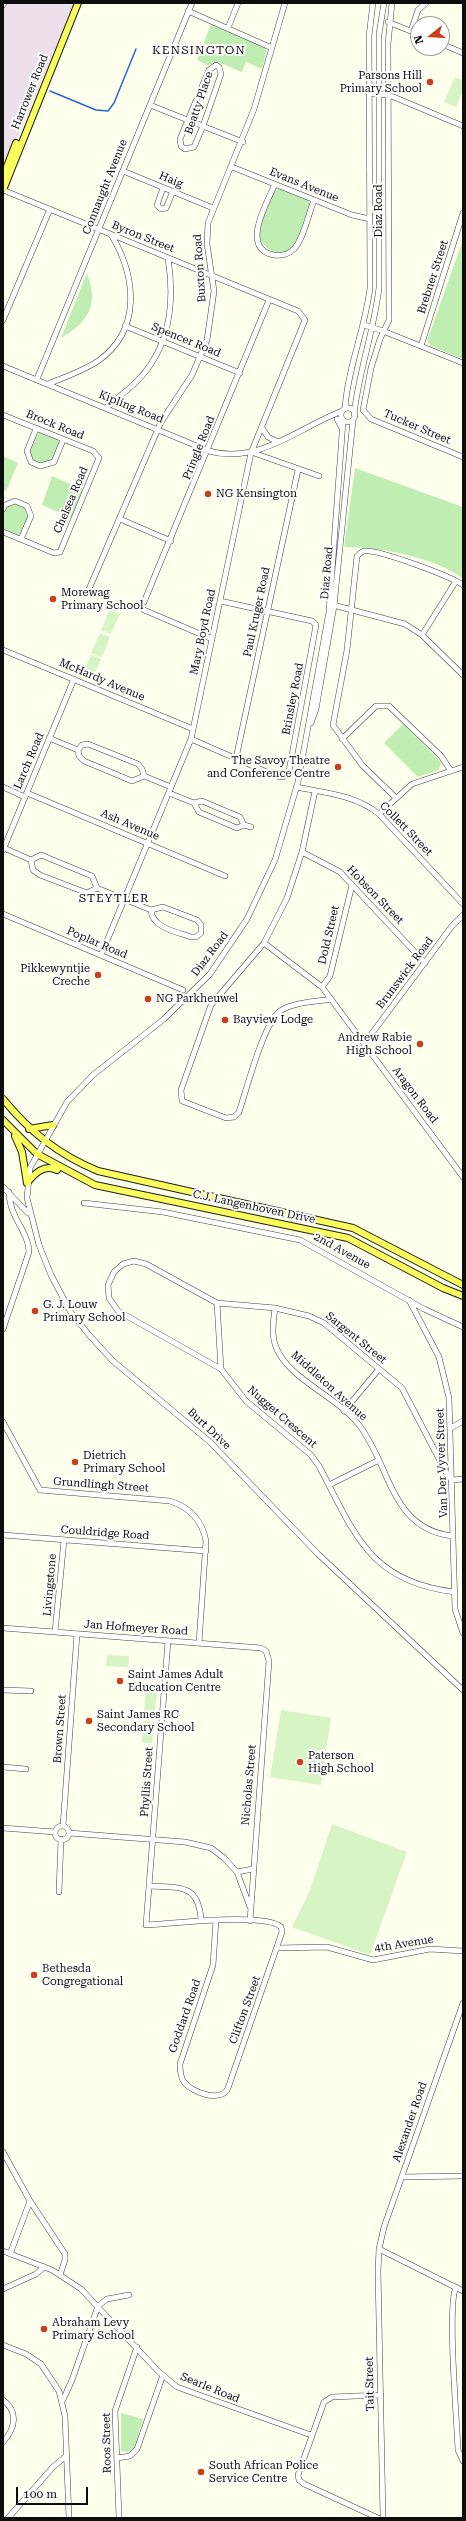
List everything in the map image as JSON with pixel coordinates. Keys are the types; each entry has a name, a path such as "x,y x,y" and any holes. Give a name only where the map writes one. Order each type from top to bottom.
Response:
{"main road":[{"name":"Harrower Road","path":"3,177 77,3"},
{"name":"Harrower Road","path":"3,190 77,3"},
{"name":"C.J. Langenhoven Drive","path":"3,1099 29,1129 44,1141 76,1162 110,1175 321,1219 353,1228 463,1285"},
{"path":"3,1120 8,1126 22,1152 27,1183"},
{"path":"29,1129 53,1125"},
{"name":"C.J. Langenhoven Drive","path":"8,1126 37,1154 78,1178 106,1189 188,1203 348,1238 443,1288 463,1296"},
{"path":"27,1183 38,1171 48,1168 78,1178"}],"street":[{"name":"Connaught Avenue","path":"37,379 192,3"},
{"path":"228,28 238,3"},
{"name":"Buxton Road","path":"89,589 120,520 157,429 166,412 184,388 201,357 212,314 212,275 207,237 213,208 242,142 285,3"},
{"name":"Diaz Road","path":"344,410 348,385 364,326 370,288 369,36 374,3"},
{"name":"Diaz Road","path":"354,414 359,380 373,327 380,275 380,24 384,3"},
{"name":"Diaz Road","path":"365,414 363,405 370,368 383,331 388,324 389,316 388,22 392,3"},
{"path":"416,16 418,10 426,3"},
{"path":"188,11 272,48"},
{"path":"388,22 410,31"},
{"path":"450,47 463,53"},
{"name":"Beatty Place","path":"212,66 217,66 221,74 203,126 194,147 185,149 181,146 180,141 187,121 209,70 212,66"},
{"path":"369,93 388,95 463,126"},
{"path":"150,105 242,142"},
{"name":"Evans Avenue","path":"232,167 361,218 370,219"},
{"name":"Haig","path":"122,171 213,208"},
{"path":"275,184 258,224 256,235 259,244 268,253 285,254 295,248 314,200"},
{"path":"163,188 157,205 161,209 166,208 173,191"},
{"name":"Byron Street","path":"3,190 298,311"},
{"path":"3,320 50,209"},
{"name":"Brebner Street","path":"421,346 462,222 463,213"},
{"path":"48,384 99,360 112,347 125,326 130,308 131,283 126,263 112,236"},
{"path":"106,408 143,374 156,356 163,341 169,320 173,293 168,258"},
{"name":"Pringle Road","path":"144,602 209,450 269,300"},
{"name":"Mary Boyd Road","path":"101,955 191,740 252,453 305,322 304,316 298,311"},
{"name":"Spencer Road","path":"125,326 240,373"},
{"path":"364,326 373,327 463,363"},
{"name":"Kipling Road","path":"3,366 209,450 226,455 252,453 327,420 344,410"},
{"path":"350,408 354,414 353,420 347,422 341,420 344,410 350,408"},
{"name":"Tucker Street","path":"365,414 370,419 463,457"},
{"name":"Brock Road","path":"3,415 98,455"},
{"name":"Kipling Road","path":"327,420 341,420"},
{"name":"Diaz Road","path":"332,605 343,431 341,420"},
{"name":"Diaz Road","path":"44,1141 53,1125 79,1088 174,1010 201,983 222,956 247,919 266,881 282,839 310,726 332,605 353,420"},
{"path":"262,428 268,437 278,442"},
{"path":"36,429 27,451 31,462 40,466 54,462 63,440"},
{"name":"Kipling Road","path":"252,453 319,476"},
{"name":"Chelsea Road","path":"21,539 54,553 60,552 98,461 98,455"},
{"name":"Paul Kruger Road","path":"236,758 298,470"},
{"path":"3,509 6,504 15,501 27,506 30,516 21,539 3,532"},
{"path":"120,520 170,541"},
{"path":"451,771 441,756 389,706 376,706 342,739 333,723 353,610 356,560 361,552 367,551 439,572 463,586"},
{"path":"422,634 456,581"},
{"path":"220,601 267,611"},
{"path":"332,605 405,624 422,634 463,675"},
{"path":"144,610 212,639"},
{"name":"Brinsley Road","path":"236,758 276,776 283,777 289,771 316,630 314,622 267,611"},
{"name":"McHardy Avenue","path":"3,650 193,729"},
{"name":"Larch Road","path":"3,849 74,679"},
{"path":"49,738 78,750"},
{"name":"Collett Street","path":"342,739 362,765 396,798"},
{"path":"191,740 236,758"},
{"path":"144,776 142,769 138,764 88,744 82,745 78,750 79,756 84,761 127,779 136,780 144,776 171,787"},
{"path":"379,814 412,784 463,768"},
{"name":"Ash Avenue","path":"3,787 225,876"},
{"name":"Collett Street","path":"296,787 358,800 379,814 463,904"},
{"path":"315,791 302,852 287,898 264,943 209,1009 181,1090 181,1099 185,1103 226,1118 234,1117 239,1112 266,1033 274,1017 286,1008 330,999"},
{"path":"169,793 194,803 202,801 240,817 244,825 251,828"},
{"path":"194,803 199,812 237,828 244,825"},
{"path":"3,849 31,860 41,855 80,870 92,876 98,888 151,910 163,907 197,920 201,925 204,934 191,937 158,924 152,918 151,910"},
{"name":"Hobson Street","path":"302,852 335,868 425,963"},
{"path":"31,860 33,870 40,875 87,893 98,888"},
{"name":"Dold Street","path":"322,987 330,976 352,885"},
{"name":"Poplar Road","path":"3,914 183,990"},
{"name":"Brunswick Road","path":"364,1044 452,926 463,915"},
{"name":"Aragon Road","path":"264,943 322,987 463,1177"},
{"name":"Burt Drive","path":"44,1141 37,1154 27,1183 30,1215 43,1258 61,1297 80,1324 100,1347 210,1442 318,1554 463,1690"},
{"path":"3,1187 30,1215"},
{"path":"3,1328 29,1252 26,1240 14,1217 9,1192"},
{"name":"2nd Avenue","path":"84,1203 164,1212 300,1240 409,1300 463,1327"},
{"name":"Sargent Street","path":"110,1278 123,1264 141,1262 217,1302 275,1308 320,1321 404,1391 444,1469 452,1480"},
{"name":"Nugget Crescent","path":"110,1278 108,1294 118,1311 221,1369 246,1400 316,1460 356,1536 377,1561 413,1583 455,1592"},
{"name":"Van Der Vyver Street","path":"409,1300 439,1357 449,1398 456,1616 463,1633"},
{"path":"217,1302 221,1369"},
{"name":"Middleton Avenue","path":"275,1308 272,1334 282,1359 358,1423 379,1460 396,1496 409,1516 421,1526 433,1533 454,1536"},
{"path":"344,1411 379,1369"},
{"path":"451,1428 463,1421"},
{"name":"Grundlingh Street","path":"3,1422 40,1490 160,1500 176,1503 189,1510 199,1522 204,1534 206,1551"},
{"path":"329,1485 379,1460"},
{"path":"452,1480 463,1479"},
{"name":"Couldridge Road","path":"3,1536 206,1551"},
{"name":"Livingstone","path":"55,1632 64,1540"},
{"path":"198,1643 206,1551"},
{"name":"Jan Hofmeyer Road","path":"3,1628 260,1648 266,1651"},
{"name":"Brown Street","path":"63,1826 77,1634"},
{"name":"Phyllis Street","path":"168,1641 146,1925 201,1919"},
{"name":"Nicholas Street","path":"250,1921 269,1661 266,1651"},
{"path":"3,1690 31,1692"},
{"path":"3,1767 26,1769"},
{"path":"55,1832 57,1828 63,1826 68,1829 69,1833"},
{"path":"3,1828 55,1832 61,1839 58,1892"},
{"path":"69,1833 197,1843 211,1848 224,1858 237,1872 250,1910"},
{"path":"61,1839 65,1839 69,1833"},
{"path":"237,1872 253,1869"},
{"path":"149,1886 186,1889 193,1893 198,1900 201,1919 250,1921"},
{"name":"Goddard Road","path":"216,1920 213,1965 180,2064 182,2076 188,2086 217,2096"},
{"name":"Clifton Street","path":"217,2096 227,2090 278,1948 282,1932 280,1925 250,1921"},
{"name":"4th Avenue","path":"278,1948 327,1947 373,1960 430,1948 463,1951"},
{"name":"Alexander Road","path":"379,2249 463,2003"},
{"path":"3,2152 30,2201 65,2254 65,2260 60,2275"},
{"path":"402,2178 463,2176"},
{"path":"10,2254 30,2201"},
{"path":"379,2249 463,2291"},
{"name":"Tait Street","path":"379,2249 378,2272 383,2518"},
{"name":"Searle Road","path":"3,2251 44,2267 60,2275 81,2289 163,2375 187,2392 311,2435"},
{"path":"3,2289 36,2274 44,2267"},
{"path":"456,2287 453,2294 457,2411 459,2455 463,2461"},
{"path":"62,2400 72,2380 98,2306 107,2299 129,2295"},
{"path":"3,2345 26,2354 40,2364 55,2383 62,2400 69,2518"},
{"name":"Roos Street","path":"119,2518 116,2406 137,2347"},
{"path":"117,2458 130,2456 137,2449 163,2375"},
{"path":"378,2518 299,2480 298,2472 324,2402 332,2397 381,2395"},
{"path":"3,2400 11,2408 14,2420 11,2431 3,2442"},
{"path":"8,2518 53,2467 66,2456"}],"shaded area":[{"path":"3,3 74,3 3,173"}],"green space":[{"path":"211,24 265,46 267,51 262,69 246,62 242,72 218,62 208,65 197,60"},
{"path":"455,77 463,80 463,91 456,107 444,102"},
{"path":"280,188 308,200 310,204 303,227 293,247 287,251 276,252 270,250 262,242 259,230 263,215 275,190"},
{"path":"463,240 463,359 431,346 427,341"},
{"path":"87,273 92,294 89,311 85,319 79,325 61,338"},
{"path":"39,432 57,439 59,442 52,461 42,465 33,461 29,451"},
{"path":"3,456 18,463 6,491 3,490"},
{"path":"355,468 463,507 463,579 439,565 423,559 389,551 344,547"},
{"path":"52,476 84,490 72,518 42,505"},
{"path":"16,502 26,506 29,517 22,534 18,535 3,529 3,514 6,507"},
{"path":"110,609 120,614 111,634 101,630"},
{"path":"100,633 110,637 102,657 91,653"},
{"path":"91,655 101,659 92,679 82,675"},
{"path":"403,724 441,762 439,770 418,777 384,743"},
{"path":"107,1655 129,1656 128,1667 106,1666"},
{"path":"146,1690 157,1691 155,1713 144,1712"},
{"path":"281,1710 331,1718 321,1785 270,1777"},
{"path":"143,1721 154,1722 152,1743 142,1743"},
{"path":"332,1824 407,1852 370,1955 292,1927 310,1890"},
{"path":"121,2413 143,2419 134,2449 129,2452 121,2451"}],"waterway":[{"path":"50,91 96,110 108,111 114,103 136,49"}],"place":[{"name":"Parsons Hill Primary School","path":"430,82"},
{"name":"NG Kensington","path":"208,494"},
{"name":"Morewag Primary School","path":"53,599"},
{"name":"The Savoy Theatre and Conference Centre","path":"338,767"},
{"name":"Pikkewyntjie Creche","path":"98,975"},
{"name":"NG Parkheuwel","path":"148,999"},
{"name":"Bayview Lodge","path":"225,1020"},
{"name":"Andrew Rabie High School","path":"420,1044"},
{"name":"G. J. Louw Primary School","path":"35,1311"},
{"name":"Dietrich Primary School","path":"75,1462"},
{"name":"Saint James Adult Education Centre","path":"120,1681"},
{"name":"Saint James RC Secondary School","path":"89,1721"},
{"name":"Paterson High School","path":"300,1762"},
{"name":"Bethesda Congregational","path":"34,1975"},
{"name":"Abraham Levy Primary School","path":"44,2329"},
{"name":"South African Police Service Centre","path":"201,2472"}],"district":[{"name":"KENSINGTON","path":"199,50"},
{"name":"STEYTLER","path":"114,898"}]}
